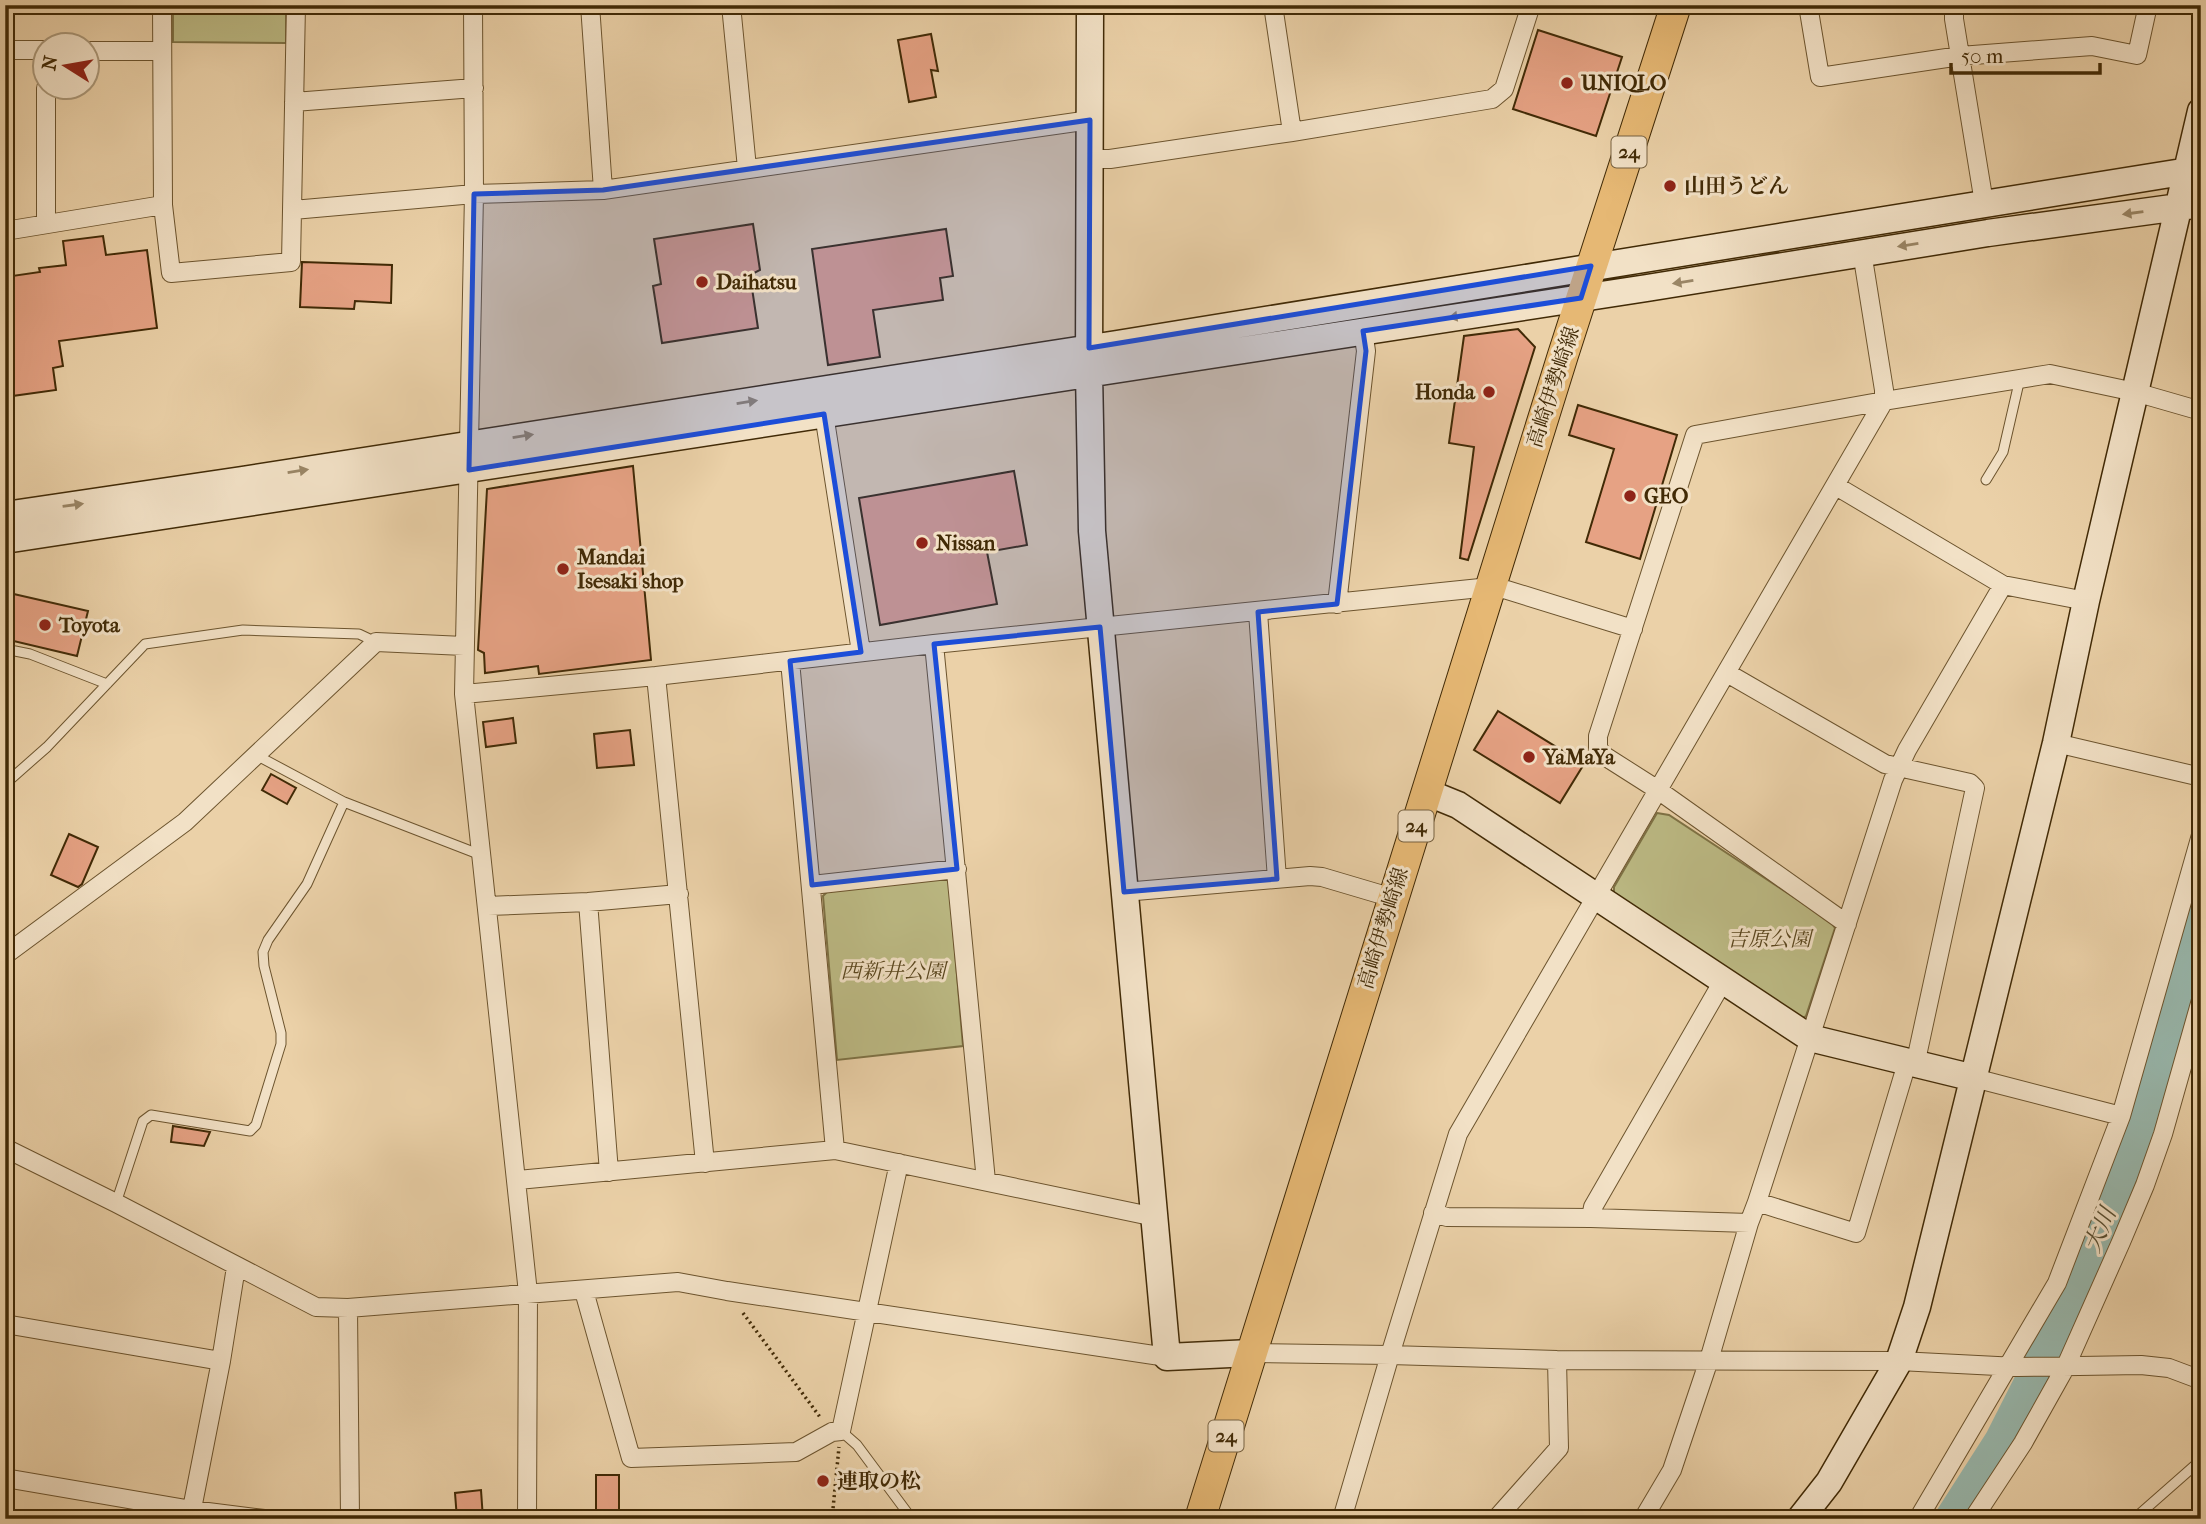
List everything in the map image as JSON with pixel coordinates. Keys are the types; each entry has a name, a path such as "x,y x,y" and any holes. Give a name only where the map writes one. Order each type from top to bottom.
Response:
{"main road":[{"name":"24","path":"1581,298 1676,5"},
{"name":"高崎伊勢崎線","path":"1200,1519 1581,298"}],"street":[{"path":"162,5 163,205 171,272 291,262 296,5"},
{"path":"473,5 474,194 464,694 528,1293 527,1519"},
{"path":"590,5 603,190"},
{"path":"731,5 747,168"},
{"path":"1090,5 1089,360 1093,531 1167,1357"},
{"path":"1273,5 1292,132"},
{"path":"1090,159 1110,159 1292,132 1492,99 1504,89 1531,5"},
{"path":"1808,5 1820,78 1960,56 2092,46 2137,55 2148,5"},
{"path":"1954,5 1984,203"},
{"path":"5,50 32,50"},
{"path":"102,51 162,51"},
{"path":"294,102 474,88"},
{"path":"46,102 46,224"},
{"path":"1800,1519 1829,1482 1899,1362 1917,1307 2056,743 2135,392 2190,205 2201,111"},
{"path":"293,210 474,194 603,190 1090,120"},
{"path":"5,515 824,414 1089,360 1591,266 2194,170"},
{"path":"5,231 163,205"},
{"path":"5,540 468,457 1089,360 1363,331 1862,252 2190,205"},
{"path":"1342,1519 1458,1134 1884,401 1862,252"},
{"path":"1337,604 1366,351 1363,331"},
{"path":"1847,924 1658,790 1603,755 1598,748 1598,736 1695,435 2050,374 2135,392 2201,411"},
{"path":"824,414 861,652"},
{"path":"1836,486 2003,585 2086,601"},
{"path":"1643,1519 1672,1470 1893,780 2003,585"},
{"path":"464,694 1490,587 1633,629"},
{"path":"1258,612 1277,878"},
{"path":"5,955 185,822 376,642 464,646"},
{"path":"934,644 986,1181"},
{"path":"790,661 835,1150"},
{"path":"1727,673 1885,764 1970,783 1976,788 1911,1064 1856,1233 1757,1202"},
{"path":"656,676 705,1163"},
{"path":"2056,743 2201,777"},
{"path":"1426,792 1458,805 1810,1038 2121,1116"},
{"path":"1919,1519 2012,1367 2057,1283 2121,1116 2201,835"},
{"path":"812,886 957,869"},
{"path":"1124,892 1310,876 1322,877 1392,898"},
{"path":"488,906 587,902 679,894"},
{"path":"587,902 609,1172"},
{"path":"1591,1218 1593,1207 1723,981"},
{"path":"1973,1519 2023,1443 2145,1185 2195,1034 2201,1000"},
{"path":"5,1148 316,1307 348,1308 678,1282 1167,1357 1251,1353 1557,1360 1899,1362 2012,1367 2141,1365 2169,1368 2199,1377"},
{"path":"518,1180 835,1150 1155,1217"},
{"path":"584,1291 631,1458 796,1452 836,1432 868,1313 899,1163"},
{"path":"1433,1213 1447,1217 1749,1223"},
{"path":"191,1514 236,1267"},
{"path":"348,1308 350,1519"},
{"path":"5,1324 221,1361"},
{"path":"1496,1519 1559,1448 1557,1360"},
{"path":"5,1478 191,1514 264,1519"}],"lane":[{"path":"1986,480 2003,453 2018,387 2017,378"},
{"path":"5,784 47,747 145,644 243,630 359,634 376,642"},
{"path":"5,649 30,654 107,684"},
{"path":"256,755 344,802 481,855"},
{"path":"116,1203 143,1121 151,1115 250,1131 256,1125 281,1044 263,952 268,940 307,884 344,802"},
{"path":"836,1432 857,1445 912,1519"},
{"path":"2134,1519 2201,1460"}],"path":[{"path":"727,1291 836,1432 832,1519"}],"highlighted area":[{"path":"1090,120 1089,348 1591,266 1581,298 1363,331 1366,351 1337,604 1258,612 1277,879 1124,892 1100,627 934,644 957,869 812,885 790,661 861,652 824,414 469,470 474,194 603,190"}],"green space":[{"path":"173,5 286,5 286,43 173,42"},
{"name":"吉原公園","path":"1657,813 1669,815 1830,921 1835,928 1806,1016 1801,1019 1614,895 1614,887"},
{"name":"西新井公園","path":"944,876 949,880 963,1046 837,1060 823,896 830,889"}],"building":[{"name":"UNIQLO","path":"1538,30 1622,57 1596,136 1513,109"},
{"path":"931,34 938,71 931,70 936,97 909,102 898,40"},
{"path":"753,224 760,270 750,275 758,328 662,343 653,286 661,284 654,239"},
{"path":"946,229 953,276 940,278 943,300 873,310 880,357 828,365 812,249"},
{"path":"103,236 106,255 147,250 157,328 59,341 63,366 53,368 56,390 5,397 5,277 40,272 39,268 66,265 63,241"},
{"path":"302,262 392,265 391,303 355,301 354,309 300,307"},
{"name":"Honda","path":"1518,329 1535,347 1468,560 1460,558 1474,447 1449,443 1464,336"},
{"name":"GEO","path":"1578,405 1677,435 1640,559 1586,542 1614,449 1569,435"},
{"name":"Mandai Isesaki shop","path":"633,466 651,660 539,674 538,666 485,673 484,653 478,650 487,489"},
{"path":"1014,471 1027,545 987,552 997,604 880,625 859,498"},
{"name":"Toyota","path":"5,592 88,611 77,656 5,639"},
{"name":"YaMaYa","path":"1498,711 1584,764 1560,803 1474,750"},
{"path":"513,718 516,743 486,747 483,722"},
{"path":"630,730 634,765 597,768 594,734"},
{"path":"271,774 296,788 287,804 262,790"},
{"path":"69,834 98,847 82,884 78,887 51,875"},
{"path":"173,1126 210,1132 204,1146 171,1142"},
{"path":"596,1475 619,1475 619,1519 596,1519"},
{"path":"481,1490 483,1519 457,1519 455,1493"}],"waterway":[{"name":"大川","path":"1952,1519 2002,1441 2047,1352 2072,1287 2138,1140 2201,921"}],"place":[{"name":"UNIQLO","path":"1567,83"},
{"name":"山田うどん","path":"1670,186"},
{"name":"Daihatsu","path":"702,282"},
{"name":"Honda","path":"1489,392"},
{"name":"GEO","path":"1630,496"},
{"name":"Nissan","path":"922,543"},
{"name":"Mandai Isesaki shop","path":"563,569"},
{"name":"Toyota","path":"45,625"},
{"name":"YaMaYa","path":"1529,757"},
{"name":"連取の松","path":"823,1481"}]}
